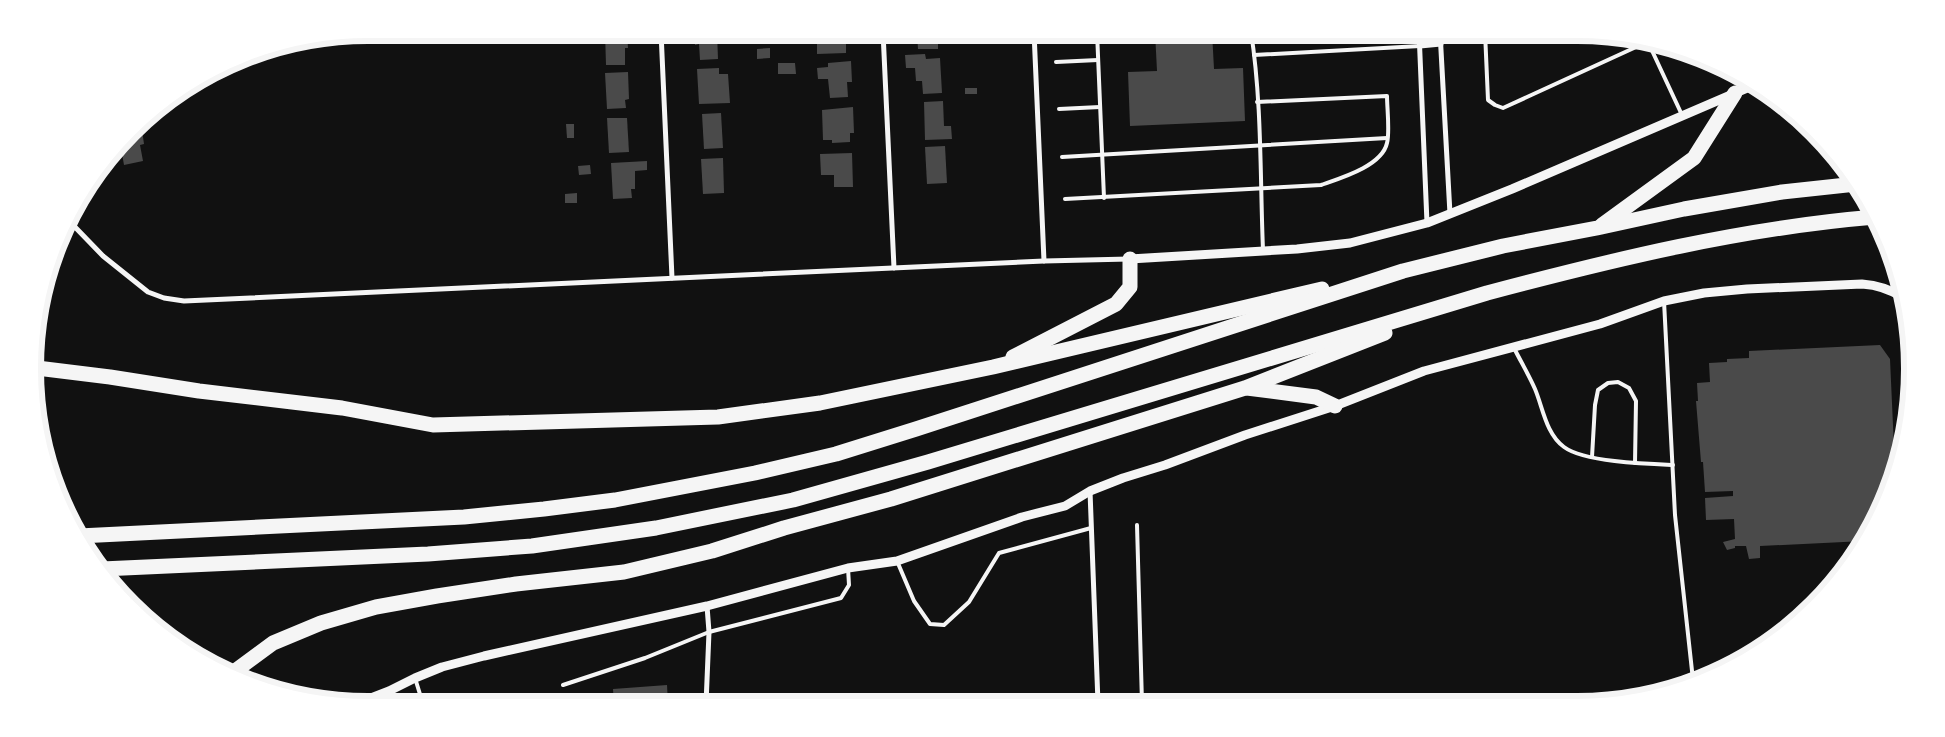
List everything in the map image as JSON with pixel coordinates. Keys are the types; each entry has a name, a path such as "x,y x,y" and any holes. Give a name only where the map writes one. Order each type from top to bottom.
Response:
{"highway":[{"path":"1597,228 1694,158 1735,93"},
{"path":"41,368 199,391 342,408 432,425 708,417 820,403 993,367 1503,246 1684,209 1782,192 1847,185"},
{"path":"110,569 428,554 532,546 675,524 792,500 928,462 1487,293 1668,248 1759,230 1867,218"},
{"path":"993,367 1116,304 1130,287 1130,259"},
{"path":"87,536 472,516 544,510 615,500 746,474 836,454 1403,271"},
{"path":"238,669 273,643 320,623 376,607 516,584 624,572 712,551 784,528 891,499 1245,388 1487,293"},
{"path":"1245,388 1316,397 1335,406"}],"street":[{"path":"661,41 672,278"},
{"path":"883,41 894,268"},
{"path":"1034,41 1044,261"},
{"path":"1420,41 1427,223"},
{"path":"1441,41 1450,215"},
{"path":"1420,46 1441,44"},
{"path":"74,226 103,256 148,292 164,298 184,301 1264,252 1350,242 1427,223 1450,215 1746,88"},
{"path":"378,696 442,667 484,656 707,606 848,568 897,561 1022,517 1065,506 1090,491 1245,435 1335,406 1424,371 1600,324 1664,301 1712,292 1862,284 1894,291"},
{"path":"1090,491 1098,696"},
{"path":"706,696 709,632 707,606"}],"lane":[{"path":"1097,41 1104,198"},
{"path":"1252,41 1264,252"},
{"path":"1485,41 1488,100 1495,106 1503,108 1636,47"},
{"path":"1254,56 1420,46"},
{"path":"1651,50 1682,116"},
{"path":"1056,62 1098,60"},
{"path":"1065,200 1321,185 1354,173 1376,160 1388,144 1387,96 1257,102"},
{"path":"1059,109 1100,107"},
{"path":"1062,157 1387,138"},
{"path":"1664,301 1676,515 1692,674"},
{"path":"1514,348 1535,388 1547,423 1563,446 1576,454 1592,457 1635,463 1673,465"},
{"path":"1592,457 1595,405 1598,390 1608,383 1618,382 1629,388 1636,401 1635,463"},
{"path":"1137,525 1142,696"},
{"path":"897,561 914,601 930,624 944,625 969,602 999,553 1091,528"},
{"path":"563,685 645,658 709,632 841,598 849,585 848,568"},
{"path":"415,678 421,696"}],"building":[{"path":"605,41 628,41 628,48 625,48 625,65 606,65"},
{"path":"695,41 717,41 718,59 700,60 699,44 695,45"},
{"path":"817,41 850,41 846,42 846,53 817,54"},
{"path":"918,41 938,41 938,49 918,49"},
{"path":"1155,41 1212,41 1214,69 1243,68 1245,121 1130,126 1128,72 1157,71"},
{"path":"770,48 770,58 757,59 757,49"},
{"path":"925,54 926,59 940,58 942,93 923,94 922,81 916,81 915,68 906,68 905,55"},
{"path":"851,61 852,82 847,82 848,97 830,98 828,79 818,79 817,68 828,67 828,63"},
{"path":"778,63 795,63 796,74 778,74"},
{"path":"719,68 719,74 728,74 730,103 699,104 697,69"},
{"path":"628,72 629,99 625,100 626,108 607,109 605,73"},
{"path":"965,88 977,88 977,94 965,94"},
{"path":"943,101 944,126 951,126 952,139 925,140 924,102"},
{"path":"853,107 854,133 850,133 850,142 832,143 832,140 823,140 822,110"},
{"path":"721,113 723,148 704,149 702,114"},
{"path":"607,118 627,118 629,152 609,153"},
{"path":"566,124 574,124 574,138 567,138"},
{"path":"142,132 144,144 140,145 143,161 124,165 122,153"},
{"path":"945,146 947,183 927,184 925,147"},
{"path":"852,153 853,187 834,187 834,175 821,175 820,154"},
{"path":"723,158 724,193 703,194 701,159"},
{"path":"647,161 647,170 635,171 635,189 631,189 632,198 613,199 611,163"},
{"path":"590,165 591,174 579,175 578,166"},
{"path":"577,193 577,203 565,203 565,194"},
{"path":"1880,345 1890,359 1893,453 1879,494 1854,541 1760,546 1760,558 1749,559 1746,546 1735,546 1735,548 1727,550 1723,542 1735,539 1734,519 1706,520 1705,498 1733,496 1733,491 1705,492 1696,401 1698,401 1697,383 1710,382 1709,363 1727,362 1727,359 1749,358 1749,351"},
{"path":"667,685 668,696 613,696 613,689"}]}
